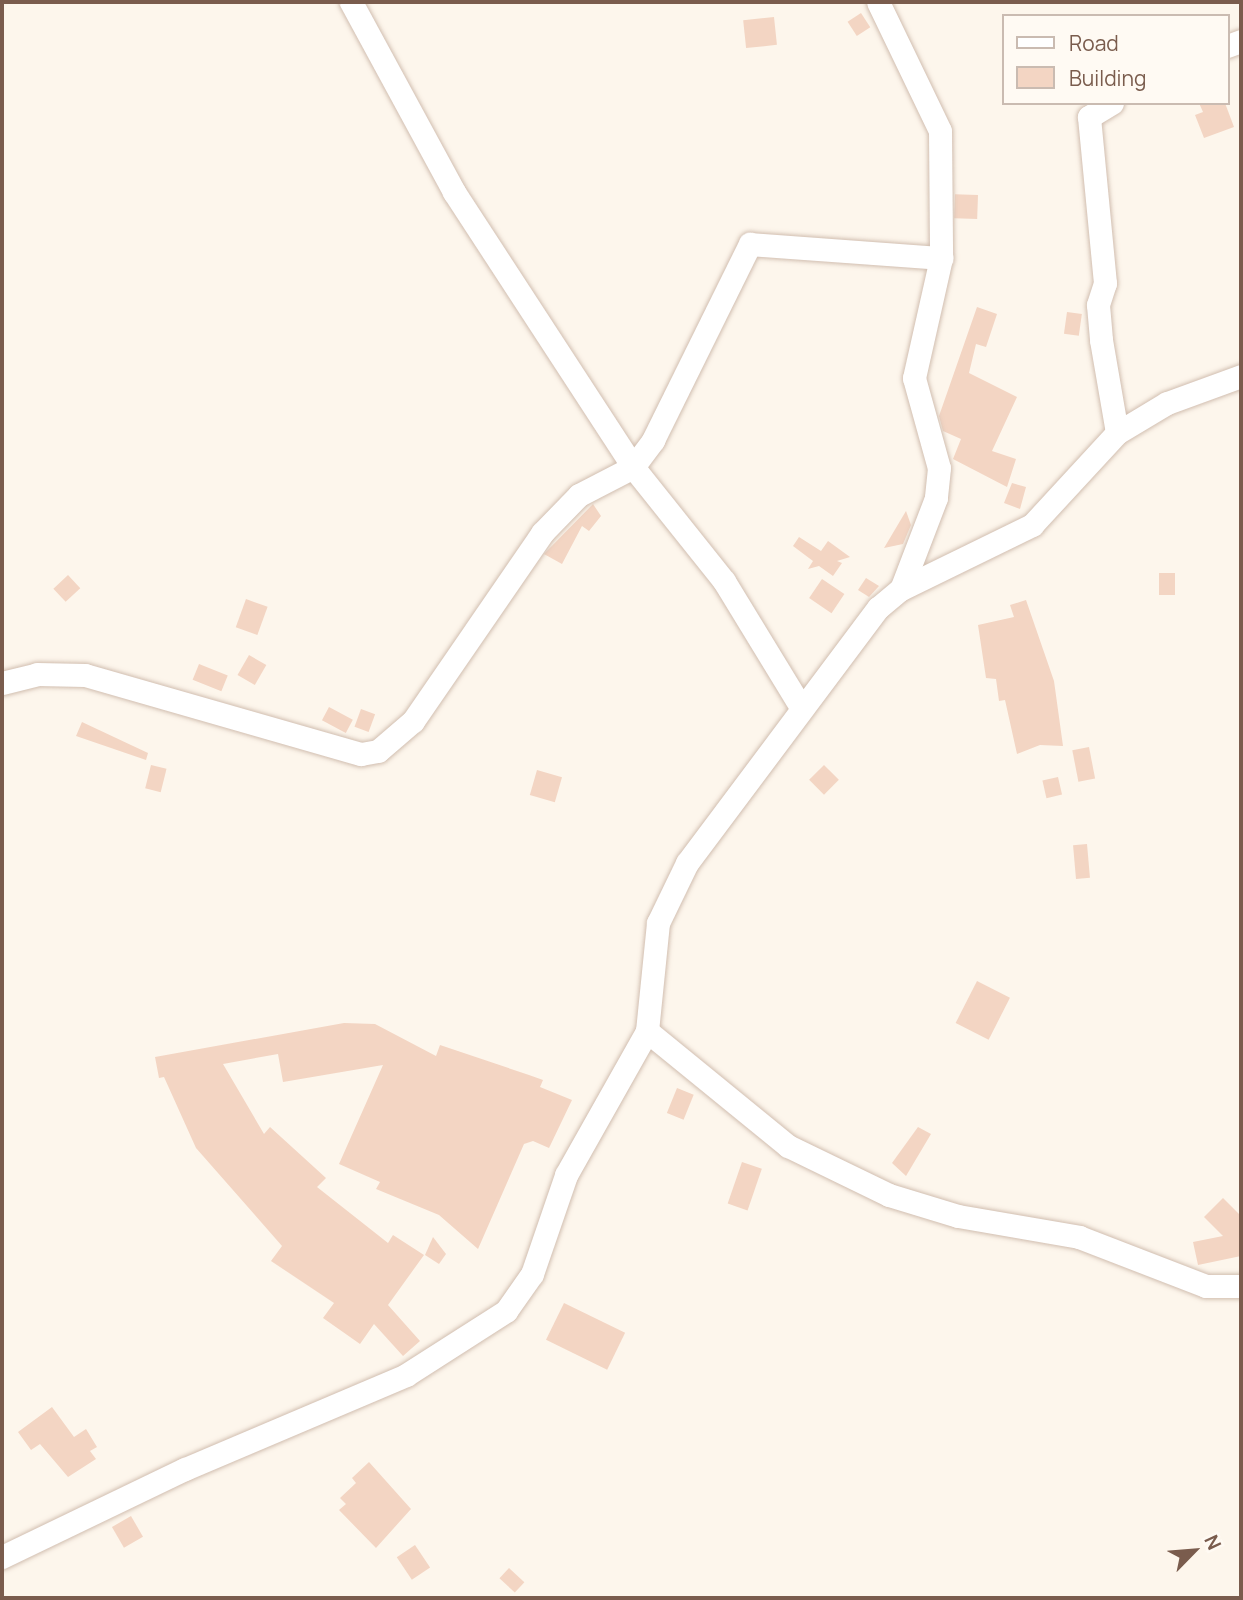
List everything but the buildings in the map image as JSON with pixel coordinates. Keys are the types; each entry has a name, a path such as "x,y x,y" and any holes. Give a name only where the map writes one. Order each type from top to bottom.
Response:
{"street":[{"path":"351,2 454,192 633,467 724,581 801,707"},
{"path":"878,2 940,131 941,258 915,378 939,468 936,498 901,589"},
{"path":"1109,105 1089,117 1105,283 1100,328 1117,433"},
{"path":"2,683 37,674 85,675 361,754 378,751 413,721 542,533 579,495 633,467 680,392 750,244 941,258"},
{"path":"2,1557 185,1469 406,1375 506,1311 532,1274 566,1175 647,1031 658,923 687,863 801,707 878,608 901,589 1032,526 1117,433 1167,403 1241,376"},
{"path":"647,1031 788,1146 889,1195 958,1216 1079,1237 1206,1286 1241,1286"}]}
